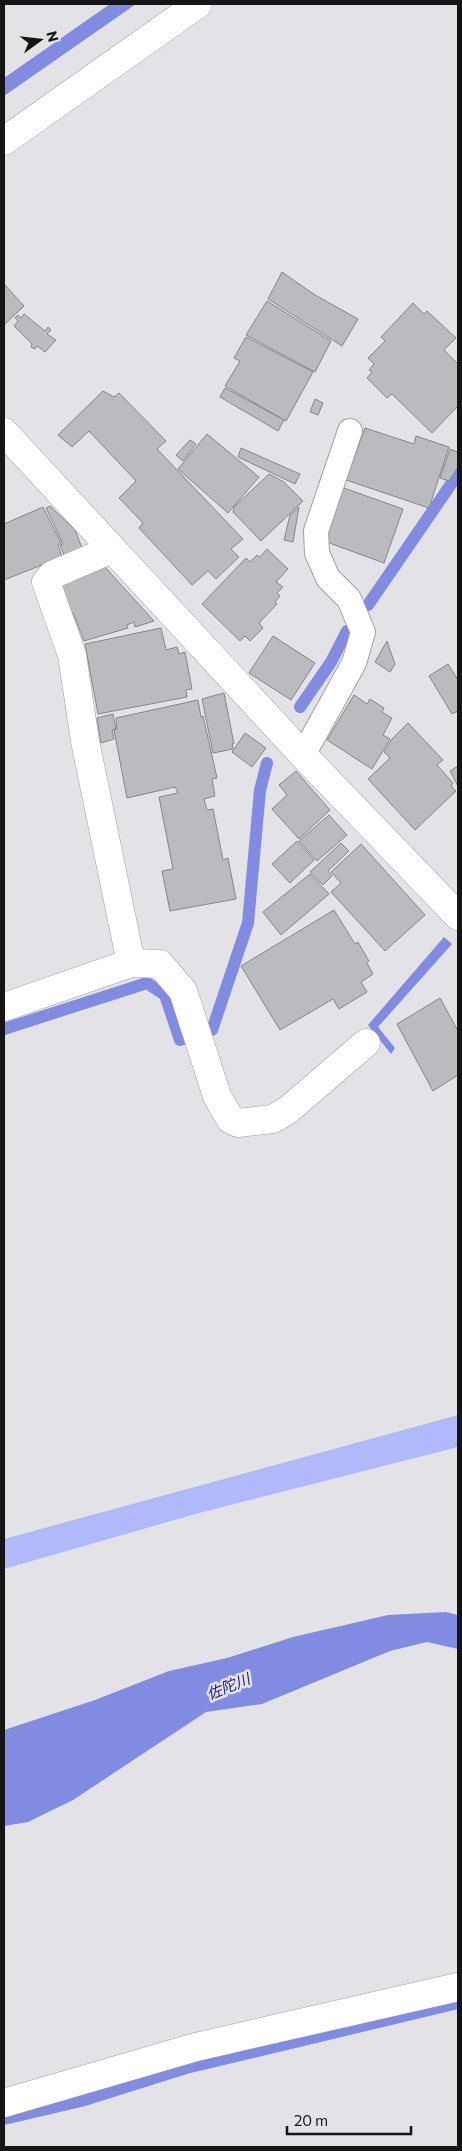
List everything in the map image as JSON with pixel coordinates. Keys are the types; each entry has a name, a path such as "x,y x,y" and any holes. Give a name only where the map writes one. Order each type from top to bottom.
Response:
{"street":[{"path":"4,141 198,4"},
{"path":"4,432 303,755 458,916"},
{"path":"112,549 52,575 46,582 72,655 85,740 131,963"},
{"path":"4,1007 131,963 160,964 183,991 217,1096 230,1119 238,1123 273,1119 288,1110 366,1043"},
{"path":"4,2103 196,2047 458,1987"}],"lane":[{"path":"303,755 354,662 363,632 349,599 328,578 317,553 316,531 350,431"}],"shaded area":[{"path":"458,1415 458,1447 199,1513 4,1569 4,1539"}],"water":[{"path":"110,4 136,4 4,96 4,78"},
{"path":"444,937 452,944 378,1027 395,1048 391,1054 368,1025"},
{"name":"佐陀川","path":"446,1612 458,1615 458,1649 427,1642 390,1651 262,1704 206,1712 73,1800 28,1822 4,1826 4,1730 95,1700 169,1671 227,1658 293,1637 388,1615"}],"building":[{"path":"282,272 315,295 358,319 342,346 268,299"},
{"path":"4,284 24,306 4,325"},
{"path":"267,301 331,341 315,372 246,335"},
{"path":"413,303 424,314 427,311 456,338 444,350 458,364 458,406 432,433 392,394 387,398 367,378 372,372 369,370 374,364 368,358 385,341 381,337"},
{"path":"24,314 45,331 48,327 51,330 47,334 56,340 45,352 37,346 35,349 31,347 32,344 14,326 18,321 15,318 18,315 21,318"},
{"path":"246,337 313,372 286,421 225,386 240,361 234,358"},
{"path":"225,388 284,420 278,431 220,397"},
{"path":"103,391 114,397 119,393 166,441 157,449 243,539 231,549 239,557 216,579 208,571 192,585 139,528 143,523 119,498 136,481 89,431 72,447 58,435"},
{"path":"315,399 323,403 318,415 310,412"},
{"path":"365,428 414,444 416,436 449,447 429,508 346,480"},
{"path":"207,434 259,477 228,513 178,469"},
{"path":"190,440 196,444 183,461 176,455"},
{"path":"241,448 300,474 295,484 238,457"},
{"path":"450,449 458,452 458,467 449,481 440,478"},
{"path":"269,474 284,482 303,501 261,541 233,512 234,507"},
{"path":"341,487 403,509 384,563 321,540"},
{"path":"50,506 75,530 82,548 64,555 60,545 63,544 46,508"},
{"path":"43,507 61,543 58,545 62,557 4,580 4,524"},
{"path":"299,507 293,542 284,540 290,515"},
{"path":"267,549 288,569 276,582 283,587 277,593 280,596 275,602 277,604 259,623 263,628 250,641 245,636 240,641 202,604 246,558 250,562 257,555 260,557"},
{"path":"104,566 154,621 135,627 134,622 127,625 128,628 84,641 60,585"},
{"path":"161,628 166,650 177,647 179,654 185,652 192,689 186,690 187,697 98,714 85,644"},
{"path":"273,636 315,663 291,700 249,673"},
{"path":"387,641 395,664 390,672 375,662"},
{"path":"448,664 458,680 458,711 452,714 429,676"},
{"path":"224,693 234,744 232,744 233,749 213,753 202,699"},
{"path":"354,695 367,704 370,699 384,708 382,712 392,718 383,735 390,739 372,769 327,740"},
{"path":"198,700 217,778 212,779 215,796 204,799 207,810 213,809 223,860 228,858 236,899 170,911 162,871 173,869 159,797 178,793 175,787 127,798 114,730 117,729 116,718"},
{"path":"113,714 116,729 112,730 114,739 101,743 97,718"},
{"path":"408,723 443,760 437,765 453,783 451,786 456,791 415,830 368,779 390,758 384,752 392,739"},
{"path":"245,733 266,748 252,767 232,752"},
{"path":"458,766 458,786 450,771"},
{"path":"296,771 330,810 299,839 272,809 287,795 279,785"},
{"path":"329,815 347,835 317,861 299,841"},
{"path":"297,841 314,860 290,883 272,864"},
{"path":"341,843 349,851 328,871 332,876 323,885 310,872"},
{"path":"361,844 425,915 385,951 331,892 341,883 331,872"},
{"path":"310,874 329,894 281,935 263,912"},
{"path":"334,910 355,944 358,942 369,961 367,963 373,974 361,982 367,992 339,1009 333,999 280,1030 241,966"},
{"path":"440,998 458,1031 458,1075 433,1091 397,1024"}],"waterway":[{"path":"368,605 458,474"},
{"path":"300,707 331,662 347,631"},
{"path":"4,1029 147,983 165,995 180,1040 212,1030 248,923 260,790 267,763"},
{"path":"4,2119 81,2101 186,2068 458,2003"}]}
